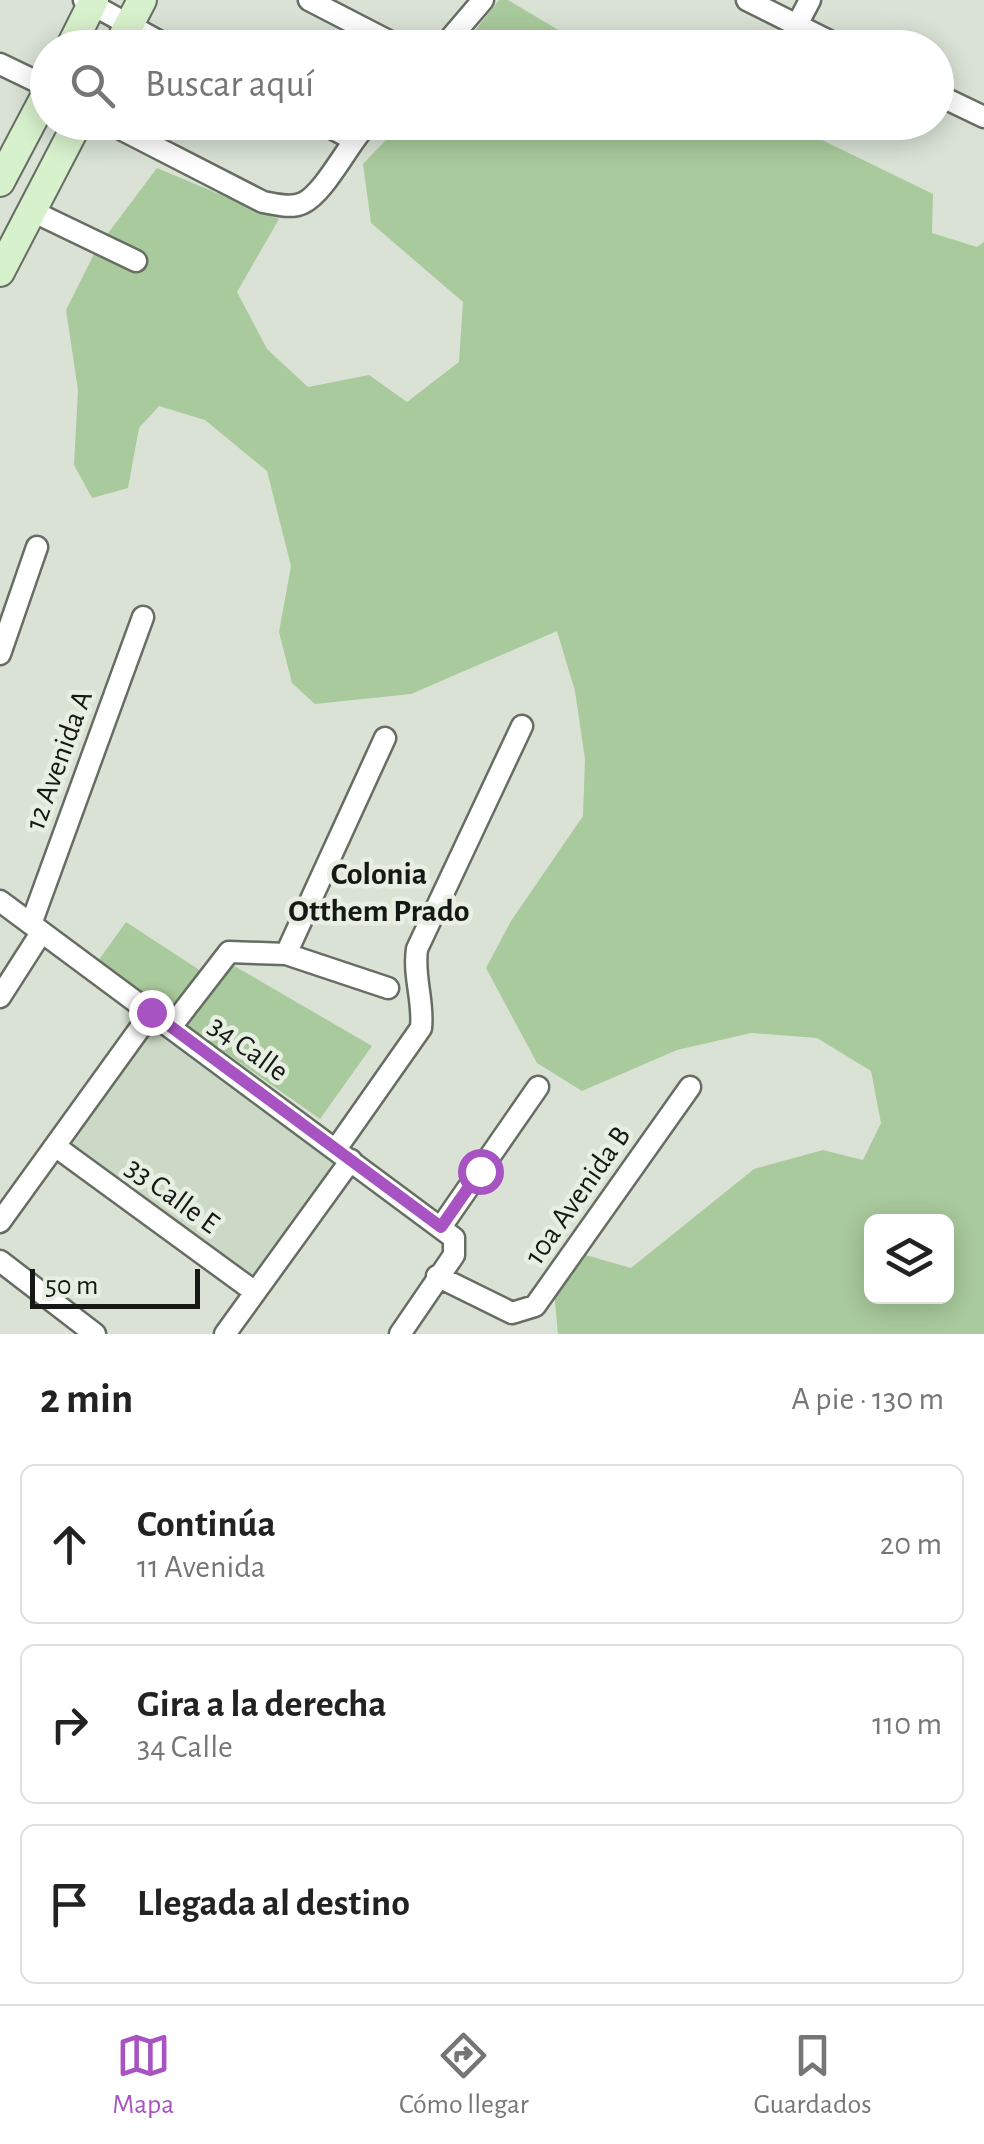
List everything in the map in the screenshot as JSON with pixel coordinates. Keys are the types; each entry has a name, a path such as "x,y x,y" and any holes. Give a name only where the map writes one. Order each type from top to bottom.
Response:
{"street":[{"path":"309,0 367,30"},
{"path":"457,30 483,0"},
{"path":"747,0 807,30"},
{"path":"797,25 810,0"},
{"path":"78,30 90,1 130,24"},
{"path":"0,64 30,80"},
{"path":"954,103 984,117"},
{"path":"0,182 30,124"},
{"path":"0,272 69,140"},
{"path":"142,140 263,202 302,204 318,190 351,140"},
{"path":"32,212 136,261"},
{"path":"0,654 37,547"},
{"name":"12 Avenida A","path":"0,998 36,928 142,617"},
{"path":"225,1334 256,1292 421,1028 423,1010 414,968 417,949 522,726"},
{"path":"286,954 385,738"},
{"name":"34 Calle","path":"0,901 441,1227 457,1247 437,1276"},
{"path":"171,1028 222,956 242,951 286,954 388,988"},
{"path":"0,1222 151,1012"},
{"path":"441,1227 538,1087"},
{"name":"10a Avenida B","path":"437,1276 512,1314 535,1306 690,1087"},
{"name":"33 Calle E","path":"55,1146 256,1292"},
{"path":"0,1260 95,1334"},
{"path":"400,1334 437,1276"}],"shaded area":[{"path":"151,1030 338,1163 254,1280 69,1143"}],"green space":[{"path":"499,0 508,0 558,30 475,30"},
{"path":"386,140 822,140 933,194 932,233 977,247 984,242 984,1334 558,1334 552,1270 575,1252 631,1268 754,1169 823,1150 863,1160 881,1123 871,1071 817,1038 751,1033 677,1050 582,1091 537,1063 486,968 511,921 583,816 585,759 575,691 557,631 411,694 315,704 292,683 279,632 291,566 267,471 205,420 159,406 139,428 128,488 92,498 74,465 78,390 66,310 97,248 157,168 279,219 237,292 267,349 308,387 369,375 407,402 459,362 463,302 371,223 363,164"},
{"path":"126,922 204,973 169,1015 98,961"},
{"path":"231,964 372,1046 320,1119 188,1026"}],"district":[{"name":"Colonia Otthem Prado","path":"379,892"}],"route":[{"path":"151,1012 441,1227 480,1171"}]}
